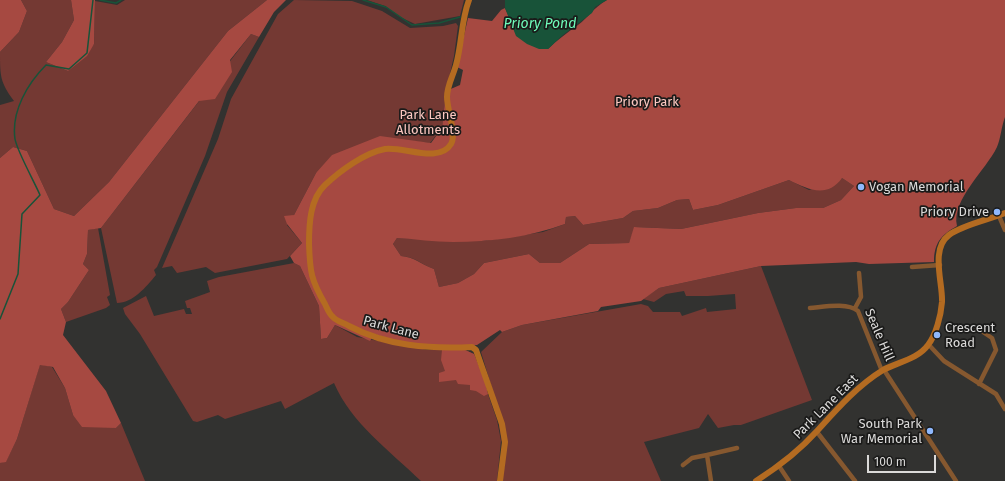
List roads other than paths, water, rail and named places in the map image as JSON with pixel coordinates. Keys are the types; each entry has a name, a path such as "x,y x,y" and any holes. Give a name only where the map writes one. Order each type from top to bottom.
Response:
{"street":[{"name":"Park Lane","path":"470,0 456,66 447,93 447,107 453,133 451,144 447,148 434,153 423,154 393,149 383,150 357,162 329,181 316,197 312,212 309,262 310,273 315,287 333,317 360,332 395,342 425,348 472,347 476,350 502,424 505,442 500,481"},
{"path":"1005,213 956,231 948,236 941,248 940,265 942,302 929,345 944,361 996,394 1005,409"},
{"path":"999,216 1005,230"},
{"path":"912,267 940,265"},
{"name":"Seale Hill","path":"855,308 861,297 859,273"},
{"name":"Seale Hill","path":"810,308 855,308 860,314 883,370 956,481"},
{"path":"977,328 992,338 996,350 980,384"},
{"name":"Park Lane East","path":"756,481 780,466 817,432 859,388 883,370 915,356 929,345"},
{"path":"817,432 855,481"},
{"path":"683,465 692,458 737,448"},
{"path":"707,455 711,481"},
{"path":"780,466 789,481"}],"water":[{"name":"Priory Pond","path":"505,0 607,0 595,7 592,13 563,35 548,49 539,49 527,44 516,36 505,8"}],"waterway":[{"path":"0,319 18,274 22,214 40,195 16,144 14,129 18,108 27,89 46,65 69,69 87,53 93,0"},
{"path":"100,0 116,3 121,0"},
{"path":"363,0 386,7 412,25 439,23 460,17"},
{"path":"505,25 512,22"}],"place":[{"name":"Vogan Memorial","path":"861,187"},
{"name":"Priory Drive","path":"997,212"},
{"name":"Crescent Road","path":"937,335"},
{"name":"South Park War Memorial","path":"930,431"}],"park label":[{"name":"Priory Park","path":"647,102"},
{"name":"Park Lane Allotments","path":"428,122"}]}
